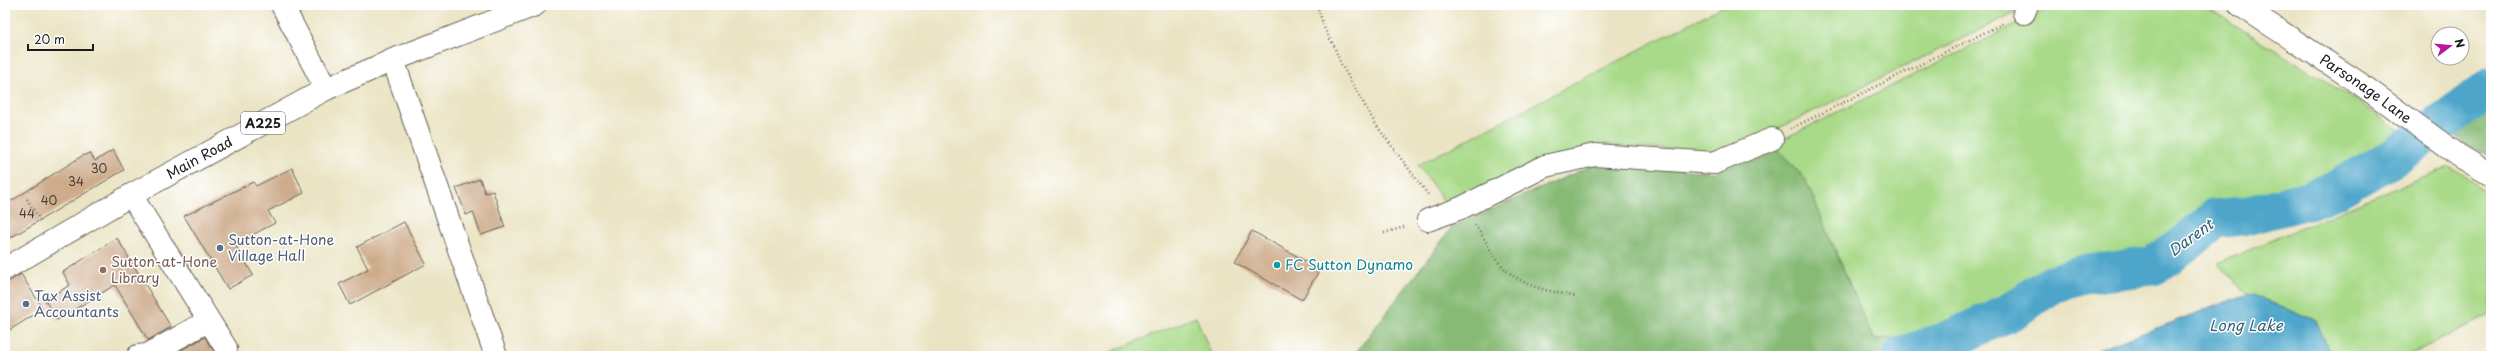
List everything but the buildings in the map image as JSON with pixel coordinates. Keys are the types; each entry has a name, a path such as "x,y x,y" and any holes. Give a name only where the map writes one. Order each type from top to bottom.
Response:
{"street":[{"path":"282,5 326,89"},
{"name":"Main Road","path":"5,269 131,195 326,89 393,60 535,5"},
{"name":"Parsonage Lane","path":"2240,5 2402,114 2458,155 2491,175"},
{"path":"393,60 496,356"},
{"path":"1444,214 1545,166 1595,155 1714,163 1772,139"},
{"path":"131,195 226,348"},
{"path":"138,356 147,355 208,321"}],"path":[{"path":"1318,5 1325,30 1334,46 1341,64 1376,125 1444,214 1484,235 1500,264 1534,288 1575,296"},
{"path":"1772,139 2025,9"},
{"path":"28,199 40,220"},
{"path":"2481,356 2491,350"}],"green space":[{"path":"1725,5 2020,5 2022,9 1769,133 1710,152 1605,145 1447,205 1418,165"},
{"path":"2056,5 2203,5 2376,113 2407,136 2322,188 2210,215 2149,258 2052,278 1935,339 1873,339 1805,179 1773,144"},
{"path":"2491,102 2491,155 2470,148 2447,131"},
{"path":"1773,144 1805,179 1873,339 1988,340 1963,356 1353,356 1452,227 1595,164 1714,172"},
{"path":"2449,166 2491,195 2491,314 2407,356 2331,356 2316,320 2247,294 2218,263"},
{"path":"1196,317 1212,356 1101,356"}],"water":[{"name":"Long Lake","path":"2247,294 2316,320 2331,356 2081,356"}],"waterway":[{"name":"Darent","path":"1902,356 1951,339 2012,311 2051,285 2079,275 2153,266 2187,243 2214,219 2250,215 2311,199 2335,190 2396,156 2491,87"}],"place":[{"name":"Sutton-at-Hone Village Hall","path":"220,248"},
{"name":"FC Sutton Dynamo","path":"1277,265"},
{"name":"Sutton-at-Hone Library","path":"103,270"},
{"name":"Tax Assist Accountants","path":"26,304"}]}
